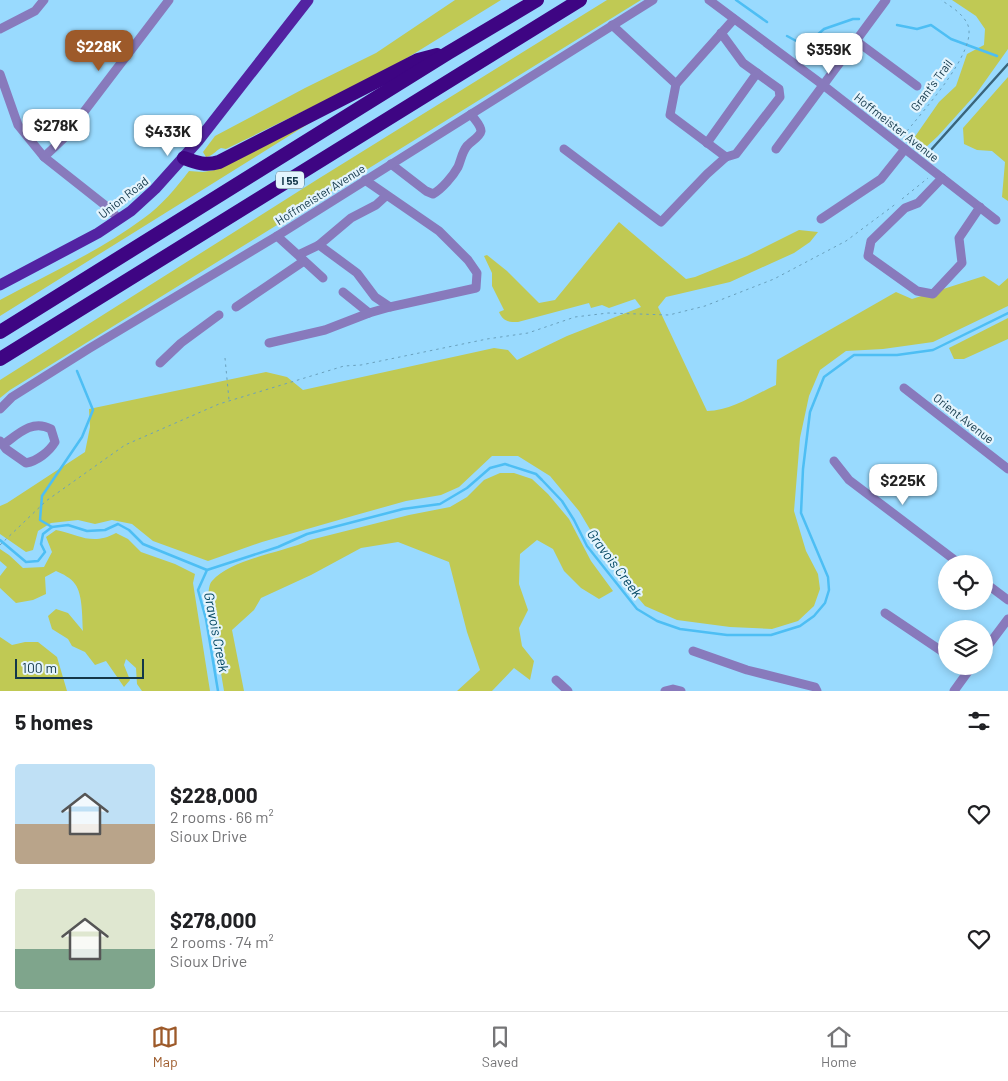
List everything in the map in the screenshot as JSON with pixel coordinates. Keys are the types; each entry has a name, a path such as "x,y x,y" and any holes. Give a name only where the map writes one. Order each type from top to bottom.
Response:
{"highway":[{"name":"I 55","path":"0,332 448,53 537,0"},
{"name":"I 55","path":"0,359 580,0"},
{"path":"184,158 208,165 220,162 418,60 448,53"}],"main road":[{"name":"Union Road","path":"1,281 78,244 119,220 157,188 184,158 308,0"}],"street":[{"path":"0,29 35,11 44,0"},
{"path":"44,157 64,138 169,0"},
{"name":"Hoffmeister Avenue","path":"0,409 12,397 90,348 277,236 653,0"},
{"name":"Hoffmeister Avenue","path":"709,0 823,85 996,220"},
{"path":"776,149 886,0"},
{"path":"726,157 670,116 676,84 734,19"},
{"path":"612,25 676,84"},
{"path":"564,149 661,222 707,174 726,157 736,154 780,97 779,89 743,63 721,33"},
{"path":"855,40 917,86"},
{"path":"707,143 757,73"},
{"path":"0,74 18,125 44,157 106,206 119,220"},
{"path":"391,164 426,191 434,194 458,168 466,147 480,134 481,130 471,114"},
{"path":"821,219 881,179 905,150"},
{"path":"942,178 918,203 905,208 871,241 868,256 917,291 934,294 962,263 959,238 980,207"},
{"path":"269,343 325,330 390,307 476,288 477,273 468,260 439,231 365,180"},
{"path":"236,307 319,245 351,218 376,205 387,195"},
{"path":"277,236 324,278"},
{"path":"319,245 357,273 375,297 390,307"},
{"path":"342,292 369,313"},
{"path":"160,363 181,342 219,315"},
{"name":"Orient Avenue","path":"904,388 1008,469"},
{"path":"36,425 44,425 51,429 55,442 50,450 31,462 26,463 2,443 36,425"},
{"path":"834,461 849,480 948,555"},
{"path":"993,589 1008,600"},
{"path":"885,613 938,649"},
{"path":"993,639 1008,619"},
{"path":"693,651 746,670 815,687 817,691"},
{"path":"954,691 964,675"},
{"path":"556,680 568,691"},
{"path":"665,691 673,689 681,691"}],"path":[{"name":"Grant's Trail","path":"902,137 954,70 967,47 970,34 967,24 961,14 941,0"},
{"path":"0,545 46,501 125,445 229,401 344,366 360,366 487,339 528,333 575,317 608,313 669,315 705,306 774,279 846,241 924,182"},
{"path":"226,358 229,401"}],"green space":[{"path":"455,0 501,0 378,75 226,149 221,148 206,157 203,152 215,136 376,53"},
{"path":"607,0 641,0 10,390 0,398 0,380 318,179"},
{"path":"952,0 1008,0 1008,49 976,94 925,148 914,138 939,102 956,86 967,54 984,45 985,29 976,16"},
{"path":"1008,77 1008,201 1002,197 1005,162 992,151 977,150 964,144 963,128"},
{"path":"316,119 0,316 0,300 92,252 127,230 156,208 189,171 203,172 215,170"},
{"path":"619,222 686,279 747,256 799,230 818,232 810,242 794,253 730,282 666,297 658,307 707,411 725,408 742,402 776,385 777,360 896,292 912,299 984,276 999,286 1008,278 1008,306 933,342 883,349 846,351 820,370 809,396 800,438 794,511 806,551 818,574 820,589 814,606 798,621 772,629 730,627 677,620 645,606 613,568 579,511 550,476 518,456 492,456 459,487 441,495 406,501 356,515 262,542 208,561 153,541 132,524 112,520 95,524 78,520 51,523 38,531 33,550 26,552 0,534 0,506 85,452 90,427 89,409 266,372 287,377 303,390 494,348 508,350 517,360 567,336 641,307 635,299 609,308 602,305 591,308 589,303 518,322 508,321 499,312 504,310 492,286 492,273 484,256 487,255 507,271 539,303 555,300"},
{"path":"1008,318 1008,339 964,359 954,359 949,348"},
{"path":"500,473 514,473 532,479 548,494 569,519 591,561 613,591 599,599 581,588 564,571 553,549 537,540 520,554 519,584 528,610 519,628 522,646 534,661 530,680 514,668 492,691 457,691 480,670 467,632 449,562 398,542 361,548 311,575 261,598 254,610 232,630 244,691 224,691 208,595 211,582 221,573 245,561 310,540 409,515 450,507 467,497 484,480"},
{"path":"56,530 93,539 108,537 116,533 128,539 141,552 175,564 195,574 193,583 210,691 142,691 137,684 136,668 126,659 124,665 130,680 124,687 106,661 95,665 85,652 72,646 68,639 52,629 48,616 56,609 68,613 83,631 81,600 78,588 67,576 61,573 56,571 45,577 46,594 33,600 16,603 0,588 0,576 7,567 0,561 0,549 23,568 44,567 52,552 46,537"},
{"path":"0,637 12,645 38,642 57,657 67,691 0,691"}],"waterway":[{"path":"736,0 767,22"},
{"path":"787,36 800,43 808,43 824,29 853,19 859,19"},
{"path":"897,25 917,29 931,25 951,39 997,56"},
{"name":"Gravois Creek","path":"218,691 206,619 198,590 207,570 278,547 307,534 403,509 440,504 467,488 490,468 505,464 536,474 542,480 562,501 587,546 637,609 657,621 680,629 727,635 771,635 800,626 814,616 825,603 829,590 828,577 801,513 803,469 810,412 824,377 854,355 897,355 933,350 1008,313"},
{"path":"52,527 40,520 42,496 82,437 93,410 77,371"},
{"path":"0,540 26,562 38,561 45,552 41,544 43,534 52,527 68,525 87,531 105,530 118,524 129,530 143,544 207,570"}],"railway":[{"path":"930,151 1008,64"}]}
